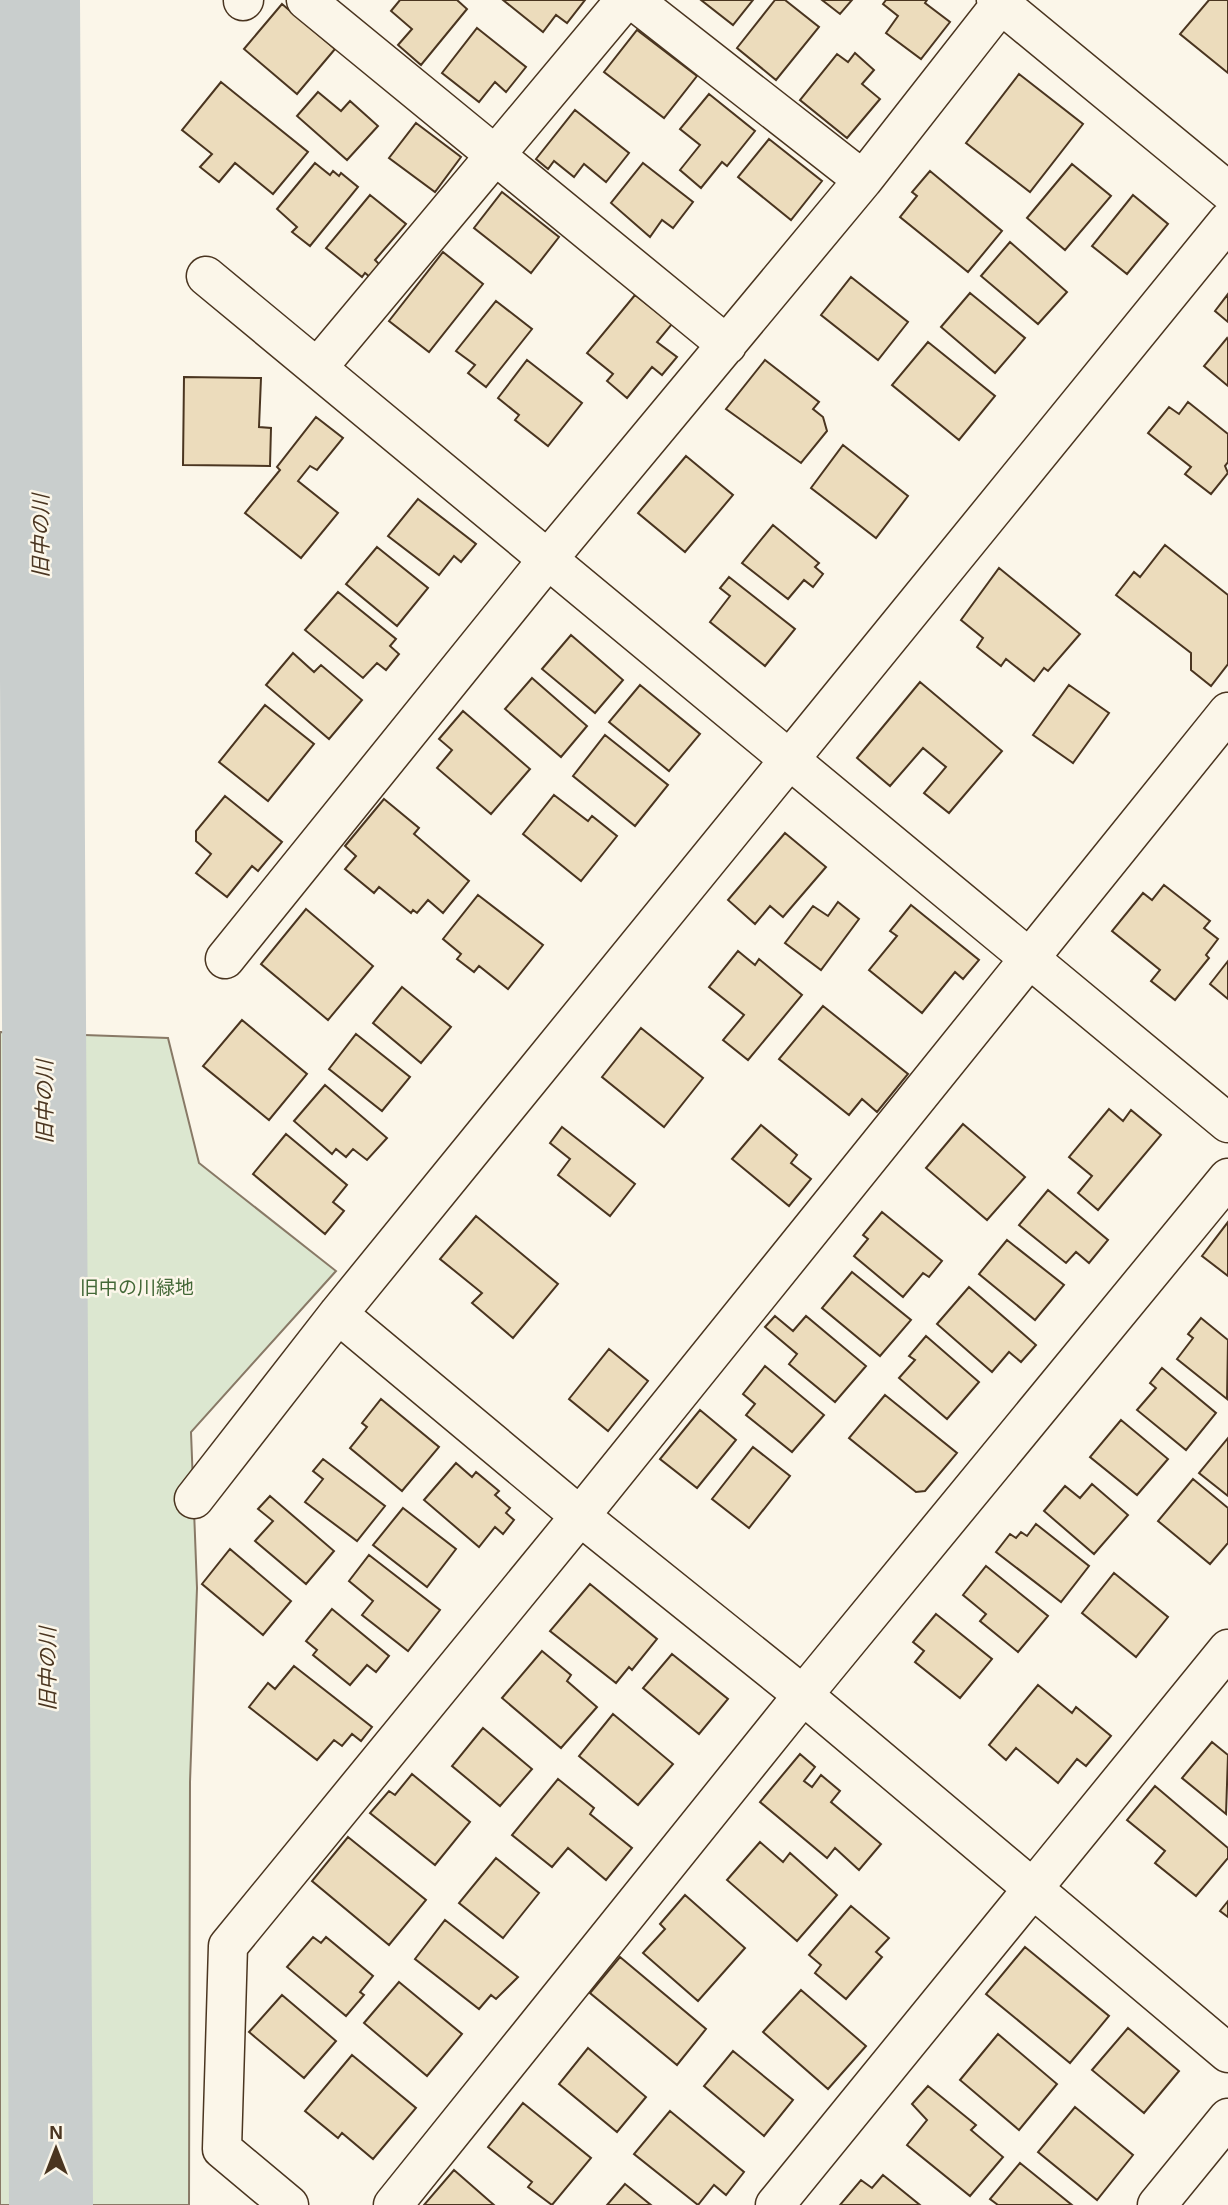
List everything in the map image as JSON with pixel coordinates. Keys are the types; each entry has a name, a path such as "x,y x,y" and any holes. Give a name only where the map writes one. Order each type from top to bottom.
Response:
{"street":[{"path":"306,0 727,345"},
{"path":"318,366 625,0"},
{"path":"633,0 863,180"},
{"path":"225,959 548,559 863,180 1001,1 1228,191"},
{"path":"194,1499 338,1314 1228,221"},
{"path":"206,276 318,366 1228,1123"},
{"path":"289,2205 222,2149 228,1946 580,1516 1228,712"},
{"path":"393,2205 803,1695 1228,1178"},
{"path":"338,1314 580,1516 803,1695 1228,2053"},
{"path":"775,2205 1034,1891 1228,1649"},
{"path":"1157,2205 1228,2118"}],"green space":[{"name":"旧中の川緑地","path":"0,1032 168,1038 199,1163 336,1271 191,1432 197,1588 190,1782 189,2205 0,2205"}],"building":[{"path":"400,0 457,0 467,9 421,65 398,45 412,29 391,11"},
{"path":"503,0 585,0 567,23 556,15 543,32"},
{"path":"701,0 753,0 733,25"},
{"path":"775,0 785,0 819,27 776,80 737,48"},
{"path":"822,0 852,0 840,14"},
{"path":"886,0 927,0 925,3 950,22 921,59 886,33 898,16 883,4"},
{"path":"1209,0 1228,0 1228,73 1180,34"},
{"path":"282,4 335,49 297,94 244,49"},
{"path":"477,28 526,67 506,92 495,82 479,102 442,73"},
{"path":"637,30 697,76 664,118 604,72"},
{"path":"855,53 874,70 862,84 880,99 847,138 800,100 837,54 848,62"},
{"path":"1019,74 1083,124 1030,192 966,143"},
{"path":"221,82 308,152 273,194 235,163 219,182 200,167 212,154 182,130"},
{"path":"318,92 341,111 350,101 378,126 347,160 297,116"},
{"path":"709,94 755,131 727,166 722,162 701,188 680,170 700,145 680,129"},
{"path":"575,110 629,153 606,182 584,164 574,177 554,161 548,169 536,159"},
{"path":"416,123 461,157 435,192 389,158"},
{"path":"769,139 822,181 791,220 738,177"},
{"path":"315,163 330,175 333,171 339,176 341,173 358,187 310,246 292,232 297,227 277,209"},
{"path":"643,163 693,202 673,228 662,220 650,237 611,203"},
{"path":"1072,164 1111,196 1065,250 1027,218"},
{"path":"930,171 1002,231 968,272 900,217 917,196 912,192"},
{"path":"502,192 559,237 531,273 474,228"},
{"path":"370,195 406,224 375,260 380,265 370,277 365,273 362,277 326,248"},
{"path":"1133,195 1168,224 1127,274 1092,246"},
{"path":"1010,242 1067,292 1038,324 981,276"},
{"path":"443,252 483,284 429,352 389,321"},
{"path":"851,277 908,322 878,360 821,315"},
{"path":"970,293 1025,338 995,373 941,327"},
{"path":"1228,294 1228,322 1215,311"},
{"path":"635,295 672,324 657,342 677,357 662,375 652,367 627,398 607,381 613,374 587,353"},
{"path":"496,301 532,329 486,387 468,373 475,365 456,351"},
{"path":"1227,338 1228,340 1228,386 1204,366"},
{"path":"928,342 995,396 959,440 892,385"},
{"path":"527,360 582,403 548,446 515,420 519,415 498,398"},
{"path":"765,360 819,402 813,409 823,417 827,431 801,463 726,409"},
{"path":"184,377 261,378 259,427 271,428 270,466 183,465"},
{"path":"1188,402 1228,434 1228,462 1225,466 1228,473 1211,494 1185,474 1191,467 1148,433 1169,407 1179,414"},
{"path":"316,417 343,438 317,470 310,466 298,481 338,513 301,558 245,513 280,470 277,467"},
{"path":"843,445 908,496 876,538 811,488"},
{"path":"686,456 733,495 685,552 638,513"},
{"path":"418,499 476,544 461,562 454,556 439,575 388,536"},
{"path":"773,525 819,563 815,567 823,574 813,587 804,580 788,599 742,563"},
{"path":"1165,545 1228,595 1228,664 1211,686 1191,670 1191,653 1116,595 1134,572 1140,577"},
{"path":"377,547 428,588 397,626 346,584"},
{"path":"999,568 1080,634 1048,671 1044,668 1034,681 1006,659 1001,666 977,647 983,638 961,620"},
{"path":"729,577 795,629 765,666 710,622 730,596 720,588"},
{"path":"338,592 396,639 390,646 399,654 386,670 377,663 363,678 305,630"},
{"path":"571,635 623,680 595,713 542,669"},
{"path":"293,653 314,672 321,665 362,700 329,739 266,685"},
{"path":"532,678 587,726 561,757 505,709"},
{"path":"920,682 1002,751 949,813 924,793 946,767 923,748 890,786 857,758"},
{"path":"640,685 700,734 669,771 609,722"},
{"path":"1069,685 1109,713 1073,763 1033,735"},
{"path":"265,705 314,744 268,801 219,762"},
{"path":"463,711 530,769 491,814 437,768 452,750 439,739"},
{"path":"605,735 668,785 635,826 573,776"},
{"path":"554,795 588,821 592,816 617,836 581,881 523,834"},
{"path":"225,796 282,842 258,871 252,866 227,897 196,873 211,854 196,841 196,831"},
{"path":"384,799 419,828 414,834 469,881 443,913 428,900 417,913 413,910 411,913 379,887 374,893 345,869 356,856 345,846"},
{"path":"785,833 826,867 783,917 770,906 755,924 728,900"},
{"path":"1164,885 1210,921 1204,928 1218,939 1206,955 1209,958 1175,1000 1151,981 1160,970 1112,931 1143,893 1152,900"},
{"path":"478,895 543,945 508,989 479,966 474,972 457,959 461,954 443,939"},
{"path":"838,902 859,919 821,970 785,943 813,906 828,916"},
{"path":"911,905 979,960 963,979 955,972 922,1013 869,970 897,936 890,931"},
{"path":"306,909 373,966 328,1020 261,964"},
{"path":"738,951 755,965 759,959 802,995 748,1060 723,1040 744,1015 709,987"},
{"path":"1228,961 1228,999 1210,984"},
{"path":"402,987 451,1027 421,1063 373,1023"},
{"path":"823,1006 908,1074 877,1112 862,1099 849,1115 779,1059"},
{"path":"242,1020 307,1074 269,1120 203,1066"},
{"path":"641,1028 703,1078 664,1127 602,1077"},
{"path":"356,1034 410,1077 382,1111 329,1069"},
{"path":"325,1085 387,1138 367,1160 353,1149 346,1157 336,1149 332,1154 294,1121"},
{"path":"1109,1109 1123,1121 1131,1110 1161,1135 1098,1210 1078,1193 1092,1176 1069,1157"},
{"path":"963,1124 1025,1177 987,1220 926,1168"},
{"path":"761,1125 797,1155 791,1163 811,1179 789,1206 732,1159"},
{"path":"562,1127 635,1184 610,1216 558,1175 570,1159 550,1143"},
{"path":"286,1134 347,1185 333,1202 344,1211 325,1234 253,1174"},
{"path":"1048,1190 1108,1240 1089,1263 1076,1252 1066,1263 1019,1225"},
{"path":"882,1212 942,1261 929,1277 923,1273 903,1297 854,1256 868,1239 863,1235"},
{"path":"476,1216 558,1284 513,1338 472,1303 482,1293 440,1259"},
{"path":"1228,1222 1228,1276 1202,1256"},
{"path":"1007,1240 1064,1285 1035,1320 979,1274"},
{"path":"852,1272 911,1320 880,1356 822,1308"},
{"path":"969,1287 1036,1345 1021,1362 1009,1352 992,1372 937,1324"},
{"path":"775,1316 793,1331 806,1316 866,1366 835,1402 789,1364 797,1354 765,1327"},
{"path":"1201,1318 1228,1340 1227,1399 1177,1359 1193,1338 1188,1334"},
{"path":"926,1336 979,1382 947,1419 899,1378 915,1360 909,1356"},
{"path":"609,1349 648,1381 608,1431 569,1399"},
{"path":"765,1366 824,1415 792,1452 746,1415 755,1404 743,1394"},
{"path":"1162,1368 1216,1413 1186,1450 1137,1410 1156,1388 1150,1383"},
{"path":"885,1395 957,1453 925,1491 916,1492 849,1438"},
{"path":"381,1399 439,1447 402,1491 350,1448 367,1427 362,1423"},
{"path":"700,1410 736,1440 697,1488 660,1459"},
{"path":"1121,1420 1168,1459 1137,1495 1090,1457"},
{"path":"1228,1438 1228,1496 1199,1473"},
{"path":"753,1447 790,1476 749,1528 712,1499"},
{"path":"323,1459 385,1506 357,1541 305,1502 323,1479 313,1471"},
{"path":"456,1463 472,1477 476,1472 499,1491 495,1495 510,1508 506,1513 514,1520 503,1534 495,1527 479,1547 424,1500"},
{"path":"1193,1479 1228,1508 1228,1543 1210,1564 1158,1521"},
{"path":"1092,1484 1128,1515 1094,1554 1044,1511 1065,1486 1080,1498"},
{"path":"270,1496 334,1551 306,1584 255,1541 273,1521 258,1509"},
{"path":"403,1508 456,1549 427,1587 373,1545"},
{"path":"1036,1524 1089,1566 1061,1602 996,1552 1010,1534 1016,1538 1021,1532 1027,1536"},
{"path":"230,1549 291,1601 263,1635 202,1584"},
{"path":"369,1555 440,1610 408,1651 362,1615 373,1601 349,1581"},
{"path":"986,1566 1048,1616 1018,1652 980,1621 986,1614 963,1595"},
{"path":"1114,1573 1168,1617 1136,1657 1082,1613"},
{"path":"590,1584 657,1639 632,1670 629,1667 616,1683 550,1631"},
{"path":"332,1609 389,1656 376,1672 367,1665 350,1685 313,1655 317,1650 306,1641"},
{"path":"936,1614 992,1659 960,1698 915,1662 924,1651 913,1642"},
{"path":"542,1651 571,1675 567,1681 597,1707 561,1748 502,1698"},
{"path":"672,1654 728,1699 699,1734 643,1688"},
{"path":"294,1666 372,1727 361,1741 352,1734 342,1746 334,1740 317,1760 249,1707 268,1683 275,1689"},
{"path":"1038,1685 1072,1713 1076,1707 1111,1736 1086,1766 1077,1759 1058,1783 1016,1748 1006,1760 989,1745"},
{"path":"613,1714 673,1764 638,1805 579,1756"},
{"path":"483,1728 532,1769 500,1806 452,1766"},
{"path":"1212,1742 1228,1755 1226,1814 1182,1778"},
{"path":"800,1754 815,1767 804,1781 812,1787 821,1775 840,1791 831,1802 881,1844 859,1870 835,1848 827,1858 760,1802"},
{"path":"412,1774 470,1822 435,1865 370,1813 389,1791 395,1795"},
{"path":"558,1779 594,1808 590,1814 632,1848 606,1880 568,1848 552,1867 512,1835"},
{"path":"1155,1786 1228,1848 1228,1858 1196,1896 1155,1863 1165,1851 1127,1820"},
{"path":"348,1837 426,1900 389,1945 312,1881"},
{"path":"760,1842 783,1862 790,1853 837,1895 797,1941 727,1880"},
{"path":"496,1858 539,1893 503,1938 459,1903"},
{"path":"685,1895 745,1948 698,2001 643,1953 665,1929 660,1924"},
{"path":"1228,1901 1228,1917 1220,1911"},
{"path":"851,1906 889,1938 876,1952 882,1957 846,1999 815,1973 821,1965 809,1955"},
{"path":"445,1920 518,1977 496,1999 491,1995 479,2009 415,1959"},
{"path":"313,1937 321,1943 326,1937 373,1976 360,1992 364,1995 346,2016 287,1967"},
{"path":"1025,1947 1109,2016 1070,2063 986,1994"},
{"path":"620,1957 706,2029 677,2065 590,1993"},
{"path":"399,1982 462,2034 427,2076 364,2023"},
{"path":"801,1990 866,2046 828,2089 763,2032"},
{"path":"282,1995 336,2041 304,2078 249,2032"},
{"path":"1128,2028 1179,2071 1144,2113 1092,2070"},
{"path":"998,2034 1057,2084 1019,2130 960,2080"},
{"path":"588,2048 646,2097 617,2132 559,2084"},
{"path":"733,2051 793,2100 764,2136 704,2086"},
{"path":"352,2055 416,2108 373,2159 342,2133 338,2138 305,2111"},
{"path":"928,2086 976,2125 971,2130 1003,2157 970,2196 907,2145 927,2120 912,2104"},
{"path":"523,2103 591,2158 552,2205 528,2187 532,2182 488,2147"},
{"path":"1075,2107 1133,2155 1097,2200 1038,2152"},
{"path":"670,2111 744,2172 726,2195 714,2185 698,2205 634,2154"},
{"path":"1020,2163 1072,2205 998,2205 990,2199"},
{"path":"454,2170 494,2205 424,2205"},
{"path":"883,2175 920,2205 840,2205 861,2180 872,2188"},
{"path":"625,2184 651,2205 607,2205"}],"waterway":[{"name":"旧中の川","path":"38,0 51,2205"}]}
